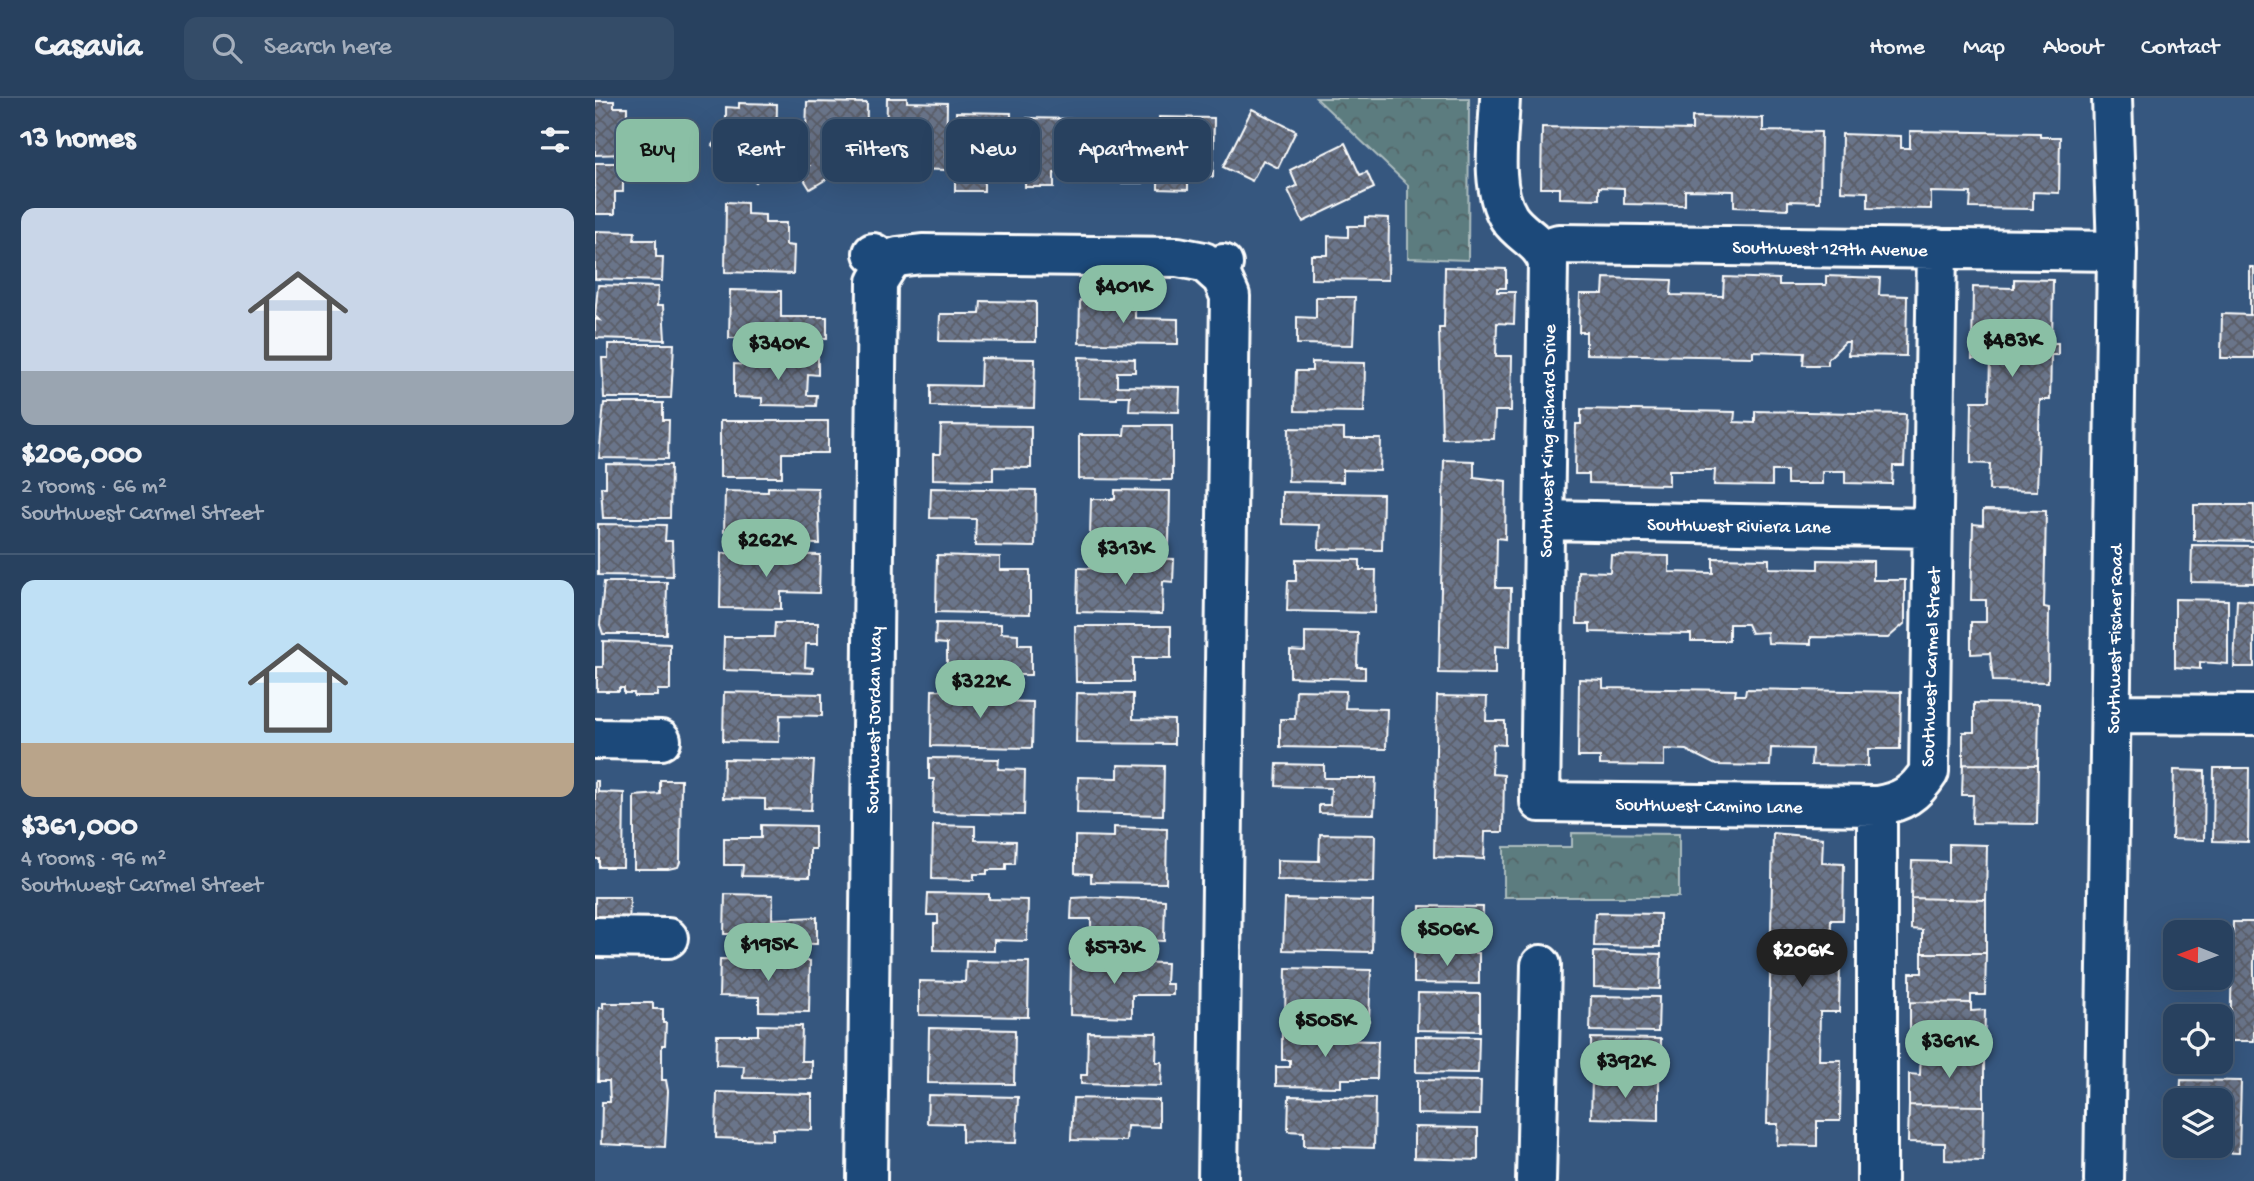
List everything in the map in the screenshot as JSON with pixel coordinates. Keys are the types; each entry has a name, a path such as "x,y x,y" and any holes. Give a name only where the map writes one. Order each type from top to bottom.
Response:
{"street":[{"path":"1500,98 1500,196 1504,209 1517,228 1543,249"},
{"name":"Southwest Fischer Road","path":"2104,1181 2117,251 2112,98"},
{"name":"Southwest 129th Avenue","path":"1543,249 1559,244 2117,251"},
{"name":"Southwest Carmel Street","path":"1877,806 1897,803 1917,790 1929,772 1937,248"},
{"name":"Southwest King Richard Drive","path":"1541,802 1548,262 1543,249"},
{"name":"Southwest Jordan Way","path":"867,1181 877,282 881,258 922,254 1178,257 1218,267 1230,296 1218,1181"},
{"name":"Southwest Riviera Lane","path":"1545,520 1933,528"},
{"path":"2112,714 2254,715"},
{"path":"595,739 661,740"},
{"name":"Southwest Camino Lane","path":"1541,802 1877,806"},
{"path":"1877,806 1877,1181"},
{"path":"595,937 668,938"},
{"path":"1536,1181 1541,965"}],"green space":[{"path":"1316,98 1469,98 1468,260 1408,258 1408,185"},
{"path":"1572,833 1679,834 1679,897 1504,897 1504,847 1572,847"}],"building":[{"path":"887,98 907,98 907,102 947,103 946,170 932,170 932,119 887,119"},
{"path":"595,101 614,101 614,107 627,107 627,119 616,119 616,154 595,155"},
{"path":"807,102 867,103 867,119 822,119 822,182 810,189 806,182 808,182"},
{"path":"739,103 777,104 777,119 726,119 726,107 739,108"},
{"path":"1252,109 1296,131 1278,168 1263,160 1252,181 1223,167"},
{"path":"956,112 1011,113 1011,119 956,119"},
{"path":"1692,117 1763,118 1763,131 1821,132 1820,202 1788,201 1788,209 1734,207 1734,191 1685,190 1685,205 1624,204 1624,188 1599,187 1599,199 1560,198 1560,188 1541,188 1542,127 1692,130"},
{"path":"1027,118 1076,119 1054,119 1054,187 1025,187 1025,182 1040,182 1040,119"},
{"path":"1214,118 1213,177 1211,119 1159,119"},
{"path":"1910,131 2040,133 2040,137 2060,137 2059,193 2033,192 2033,209 1970,208 1971,193 1931,192 1931,209 1868,208 1868,192 1841,191 1842,134 1901,136 1901,148 1910,148"},
{"path":"1345,143 1360,175 1367,172 1374,188 1303,222 1288,190 1297,186 1290,170"},
{"path":"595,163 616,163 616,182 623,182 623,192 615,192 615,214 595,214"},
{"path":"955,182 984,182 984,191 955,191"},
{"path":"1158,182 1188,182 1188,190 1158,189"},
{"path":"726,202 747,203 747,214 765,215 765,223 786,223 786,245 794,246 793,274 725,272"},
{"path":"1365,217 1389,218 1388,280 1311,279 1311,255 1328,255 1328,236 1348,237 1348,226 1365,226"},
{"path":"595,231 635,232 634,240 656,240 656,257 663,257 662,281 595,279"},
{"path":"1445,267 1506,269 1506,288 1497,288 1497,292 1515,292 1514,324 1497,323 1496,356 1512,356 1511,411 1495,411 1494,439 1442,438 1439,328 1444,328"},
{"path":"2250,267 2254,267 2254,358 2221,358 2222,314 2250,315"},
{"path":"1826,276 1880,278 1879,295 1907,296 1906,356 1848,355 1849,342 1845,342 1828,359 1828,365 1803,365 1804,353 1753,351 1753,357 1586,354 1586,332 1579,332 1580,294 1603,294 1604,278 1672,280 1671,295 1723,296 1724,277 1779,279 1779,285 1826,285"},
{"path":"2014,279 2053,280 2052,343 2058,343 2058,355 2051,355 2050,400 2040,400 2037,491 1989,490 1990,464 1971,463 1972,401 1989,401 1990,359 1972,359 1973,287 2014,288"},
{"path":"598,285 658,287 657,306 663,306 665,340 595,338 595,319 599,320 595,316"},
{"path":"730,290 781,291 781,317 827,317 827,338 729,338"},
{"path":"1316,297 1355,297 1353,345 1297,344 1297,317 1316,318"},
{"path":"1080,300 1135,301 1135,318 1178,319 1178,344 1079,343"},
{"path":"981,301 1036,302 1036,342 939,341 940,314 980,314"},
{"path":"608,344 674,344 671,398 604,398 602,358 608,358"},
{"path":"779,356 818,357 818,375 808,374 807,395 817,395 816,406 762,405 762,398 734,397 734,364 778,367"},
{"path":"1079,357 1135,359 1135,372 1117,372 1117,386 1180,387 1179,412 1129,411 1130,396 1117,396 1117,399 1078,398"},
{"path":"981,358 1035,359 1034,408 931,406 931,385 980,386"},
{"path":"1312,362 1365,363 1364,412 1295,411 1296,371 1312,371"},
{"path":"604,403 663,403 663,420 669,420 668,459 599,458"},
{"path":"1581,409 1735,412 1734,422 1755,423 1755,411 1906,414 1904,466 1893,466 1892,484 1845,483 1845,471 1822,471 1822,484 1787,484 1787,471 1772,471 1772,486 1714,485 1715,470 1669,470 1669,485 1589,483 1589,474 1575,474 1576,424 1581,424"},
{"path":"720,421 828,421 828,453 782,453 782,477 720,477"},
{"path":"941,425 1031,426 1031,468 993,467 993,480 933,479 933,454 940,454"},
{"path":"1125,425 1172,425 1172,480 1079,479 1079,435 1124,435"},
{"path":"1289,428 1344,429 1344,439 1381,439 1380,471 1343,470 1343,482 1288,481"},
{"path":"1444,460 1474,461 1474,477 1506,481 1505,539 1497,538 1496,588 1511,588 1510,647 1495,646 1495,674 1439,673"},
{"path":"606,464 671,465 670,518 603,518 601,487 606,487"},
{"path":"768,487 818,488 820,544 756,543 756,532 724,532 725,491 768,492"},
{"path":"931,488 1036,490 1035,547 975,546 976,519 930,518"},
{"path":"1115,490 1170,491 1169,545 1117,544 1117,536 1090,536 1091,499 1115,499"},
{"path":"1282,492 1383,494 1382,550 1319,549 1320,525 1282,524"},
{"path":"2194,505 2254,505 2254,541 2194,540"},
{"path":"1983,510 2046,511 2044,607 2049,608 2048,682 1993,681 1990,653 1971,654 1971,622 1986,622 1986,600 1971,600 1973,524 1983,525"},
{"path":"598,524 666,525 665,541 672,541 673,576 598,575"},
{"path":"2192,545 2254,546 2254,583 2191,582"},
{"path":"721,553 820,555 819,593 781,592 781,609 720,608"},
{"path":"937,555 1000,557 1000,570 1030,570 1030,614 936,612"},
{"path":"1611,555 1669,556 1669,572 1713,573 1713,558 1769,559 1769,568 1818,569 1818,560 1873,561 1873,580 1905,580 1905,623 1888,638 1811,637 1811,644 1768,643 1767,632 1751,633 1747,624 1729,624 1729,641 1691,641 1691,634 1590,632 1590,624 1577,624 1578,571 1610,572"},
{"path":"1118,557 1174,559 1173,582 1163,581 1162,614 1077,612 1078,568 1118,569"},
{"path":"1296,559 1360,560 1360,570 1376,570 1375,613 1287,611 1288,581 1296,581"},
{"path":"604,582 667,582 666,634 603,634 600,625"},
{"path":"2175,599 2228,600 2228,664 2200,662 2200,669 2175,667"},
{"path":"2237,600 2254,601 2254,667 2234,667"},
{"path":"775,623 818,623 818,644 806,644 805,667 813,668 813,673 723,670 724,637 774,637"},
{"path":"936,623 1001,624 1001,633 1018,634 1018,645 1031,645 1031,675 1000,675 999,681 947,680 947,644 935,643"},
{"path":"1075,626 1171,626 1171,658 1133,658 1133,682 1076,682"},
{"path":"1305,632 1358,633 1357,667 1365,667 1365,679 1290,677 1290,650 1305,651"},
{"path":"603,641 670,644 670,690 657,690 657,696 634,696 634,693 624,693 624,688 619,688 619,691 597,691 597,667 603,667"},
{"path":"1579,679 1603,680 1603,688 1736,690 1735,695 1745,695 1746,689 1901,692 1900,749 1868,749 1868,766 1811,765 1812,749 1771,748 1770,766 1716,765 1686,750 1664,749 1664,766 1600,765 1600,757 1578,757"},
{"path":"932,690 1002,691 1002,701 1033,702 1032,748 931,746"},
{"path":"1296,690 1346,691 1345,708 1387,709 1386,749 1280,747 1280,719 1295,719"},
{"path":"724,692 822,694 822,716 780,715 779,742 723,741"},
{"path":"1077,693 1133,694 1133,719 1174,720 1174,744 1076,743"},
{"path":"1437,696 1487,697 1486,721 1505,721 1505,745 1493,744 1492,774 1504,775 1503,832 1485,832 1484,859 1434,857"},
{"path":"1974,703 2039,704 2038,765 1963,764 1963,732 1974,732"},
{"path":"929,758 999,759 998,769 1025,770 1024,815 933,813 934,779 929,779"},
{"path":"724,759 814,761 811,810 765,809 765,799 723,798"},
{"path":"1277,764 1324,765 1324,778 1376,778 1374,814 1319,813 1319,805 1330,805 1331,788 1276,786"},
{"path":"1963,764 2038,765 2037,824 1972,823 1973,795 1962,795"},
{"path":"1118,765 1164,766 1163,815 1077,813 1078,777 1118,778"},
{"path":"2214,768 2249,768 2248,842 2213,841"},
{"path":"2174,770 2205,771 2204,840 2172,839"},
{"path":"660,780 681,780 680,862 678,867 668,869 634,869 634,796 660,794"},
{"path":"595,781 598,781 598,792 624,793 623,867 599,867 599,859 595,859"},
{"path":"761,825 815,826 815,849 810,849 810,877 742,876 743,865 724,865 724,838 761,838"},
{"path":"933,825 975,826 975,840 1016,841 1015,864 1006,864 1006,870 987,870 987,874 974,874 974,880 932,879"},
{"path":"1114,827 1167,829 1166,883 1091,882 1091,874 1075,873 1075,836 1114,837"},
{"path":"1773,833 1823,838 1822,863 1844,864 1843,920 1831,920 1830,965 1840,965 1839,1012 1820,1012 1819,1060 1841,1060 1840,1121 1817,1121 1817,1146 1777,1145 1778,1124 1767,1124"},
{"path":"1320,834 1375,835 1374,882 1277,880 1277,860 1319,861"},
{"path":"1949,844 1987,845 1986,900 1911,898 1912,861 1949,862"},
{"path":"928,893 989,894 989,899 1028,900 1027,941 994,940 994,951 934,950 934,924 938,924 938,915 927,915"},
{"path":"725,894 773,895 772,919 817,917 817,944 732,942 733,934 724,934"},
{"path":"595,897 630,897 629,929 595,929"},
{"path":"1072,898 1165,900 1164,941 1141,940 1141,949 1091,948 1091,919 1071,919"},
{"path":"1911,898 1986,900 1986,953 1922,953 1922,930 1911,929"},
{"path":"1285,899 1373,901 1372,952 1283,950"},
{"path":"1420,906 1483,907 1482,943 1419,941"},
{"path":"1595,913 1660,914 1660,947 1594,946"},
{"path":"2233,922 2254,922 2254,1041 2233,1041"},
{"path":"1414,952 1479,953 1479,984 1414,983"},
{"path":"1594,952 1661,954 1660,989 1594,987"},
{"path":"1922,953 1986,953 1985,995 1971,995 1971,1003 1910,1002 1910,973 1922,973"},
{"path":"720,959 810,961 809,1012 759,1011 759,997 719,996"},
{"path":"966,961 1029,962 1028,1017 919,1015 919,981 965,982"},
{"path":"1071,961 1167,963 1166,984 1173,984 1173,995 1132,995 1132,1017 1070,1015"},
{"path":"1286,968 1371,970 1369,1021 1285,1019"},
{"path":"1418,993 1480,994 1480,1031 1417,1030"},
{"path":"1591,996 1659,997 1658,1032 1590,1031"},
{"path":"1910,1002 1971,1003 1971,1011 1985,1010 1984,1052 1921,1051 1921,1031 1910,1031"},
{"path":"603,1003 653,1003 653,1009 663,1009 663,1023 666,1023 665,1045 662,1045 662,1080 666,1080 668,1091 665,1147 601,1144 602,1102 610,1102 609,1081 598,1081 599,1008 603,1008"},
{"path":"758,1025 802,1026 801,1061 812,1061 812,1079 743,1078 744,1066 716,1065 717,1035 758,1035"},
{"path":"929,1028 1015,1030 1014,1084 928,1083"},
{"path":"1282,1029 1332,1030 1332,1040 1378,1041 1377,1079 1341,1079 1341,1087 1276,1086 1276,1067 1290,1067 1290,1060 1282,1060"},
{"path":"1088,1032 1157,1033 1156,1062 1162,1062 1161,1086 1081,1084 1081,1075 1087,1075"},
{"path":"1416,1036 1479,1037 1478,1073 1416,1072"},
{"path":"1591,1038 1661,1039 1661,1073 1591,1072"},
{"path":"1921,1051 1984,1052 1984,1106 1909,1105 1909,1074 1920,1075"},
{"path":"1417,1080 1481,1081 1480,1115 1417,1114"},
{"path":"1592,1080 1659,1081 1659,1120 1591,1118"},
{"path":"2181,1080 2241,1081 2239,1153 2233,1153 2233,1088 2181,1088"},
{"path":"717,1092 812,1094 812,1130 773,1129 773,1140 716,1138"},
{"path":"928,1095 1018,1097 1016,1143 962,1142 962,1124 927,1123"},
{"path":"1289,1096 1375,1098 1374,1148 1304,1146 1304,1132 1288,1131"},
{"path":"1073,1098 1159,1100 1159,1127 1127,1126 1126,1141 1071,1140"},
{"path":"1909,1105 1984,1106 1983,1161 1945,1160 1945,1143 1908,1142"},
{"path":"1414,1127 1478,1128 1478,1160 1414,1158"}]}
